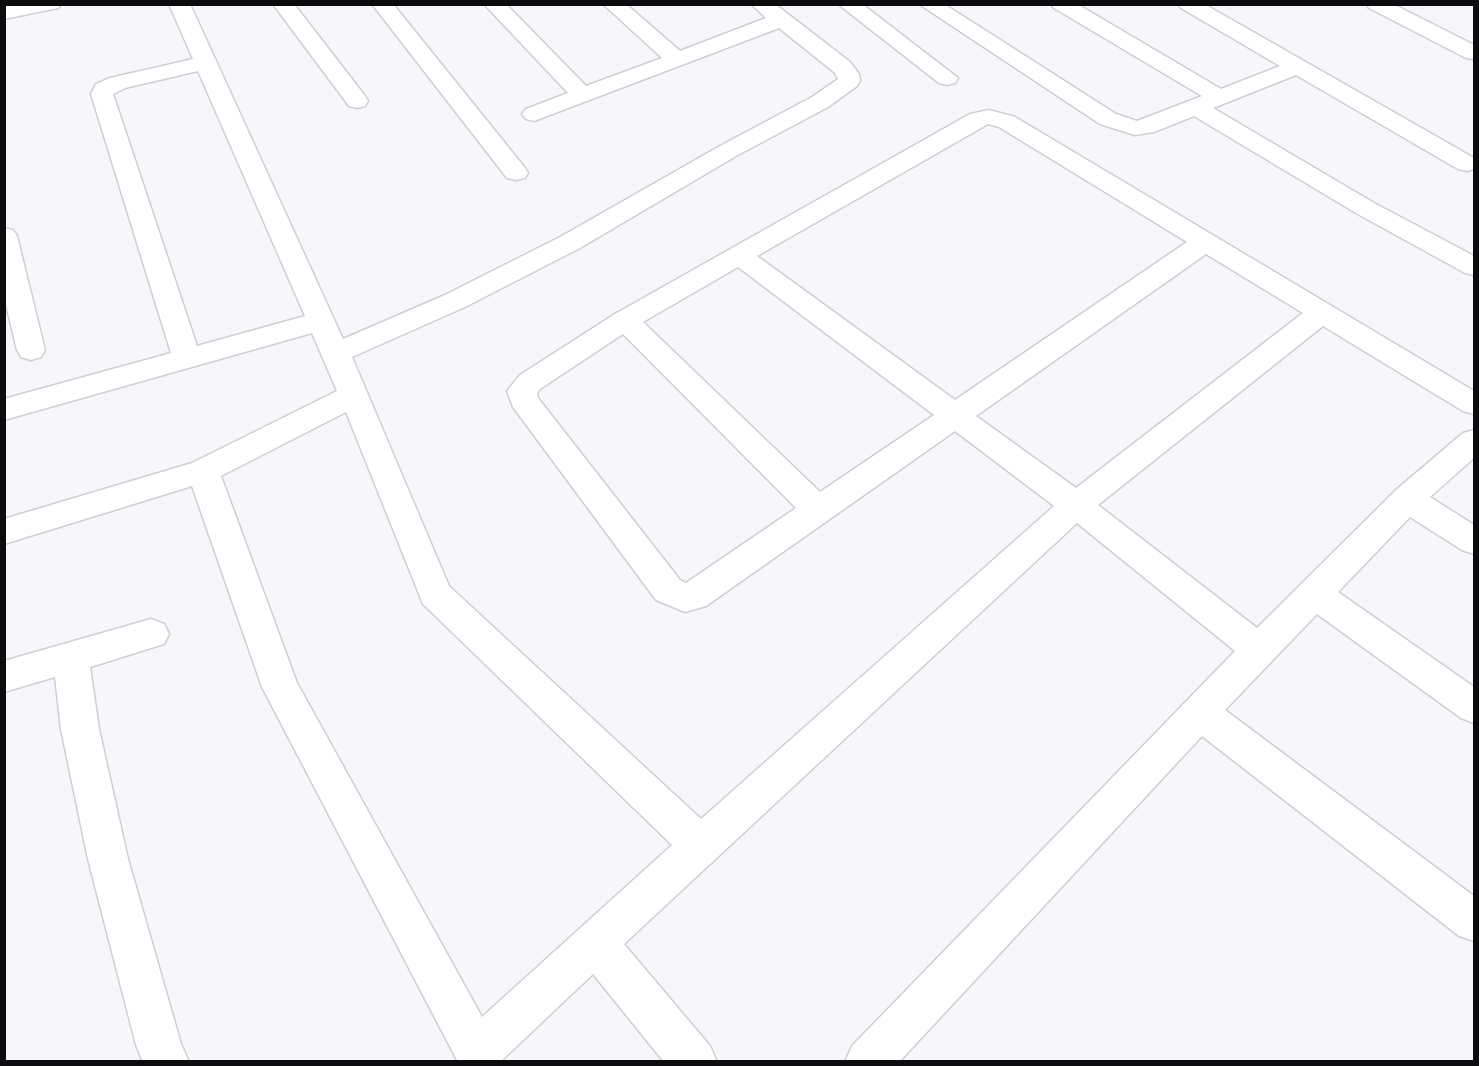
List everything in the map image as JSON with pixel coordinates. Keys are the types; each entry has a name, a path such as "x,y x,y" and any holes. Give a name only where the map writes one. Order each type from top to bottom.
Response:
{"street":[{"path":"4,19 6,4"},
{"path":"5,13 51,4"},
{"path":"178,4 354,395 435,594 701,845"},
{"path":"283,4 357,101"},
{"path":"381,4 516,173"},
{"path":"494,4 582,95"},
{"path":"613,4 676,59"},
{"path":"334,354 455,301 571,242 728,151 820,102 849,81 848,74 843,67 761,4"},
{"path":"852,8 881,4"},
{"path":"929,4 1119,124 1135,128 1146,127 1298,66"},
{"path":"1060,4 1219,97"},
{"path":"1188,4 1467,164"},
{"path":"1376,4 1474,53"},
{"path":"852,8 947,78"},
{"path":"534,114 780,20"},
{"path":"187,359 102,94 104,89 118,83 206,63"},
{"path":"1195,107 1365,208 1470,259"},
{"path":"1204,243 694,596 685,598 668,590 524,400 522,391 541,373 625,320 737,254 978,119 989,117 1007,122 1474,404"},
{"path":"4,236 31,350"},
{"path":"737,254 954,417 1076,505 1259,650"},
{"path":"203,471 280,687 477,1052 701,845 1076,505 1321,313"},
{"path":"625,320 817,509"},
{"path":"4,410 320,321"},
{"path":"4,532 203,471 354,395"},
{"path":"868,1062 1259,650 1407,500 1474,441"},
{"path":"1407,500 1474,541"},
{"path":"1315,594 1474,707"},
{"path":"4,677 151,634"},
{"path":"71,658 80,729 108,860 159,1045 166,1062"},
{"path":"1199,712 1474,921"},
{"path":"595,944 694,1062"}]}
